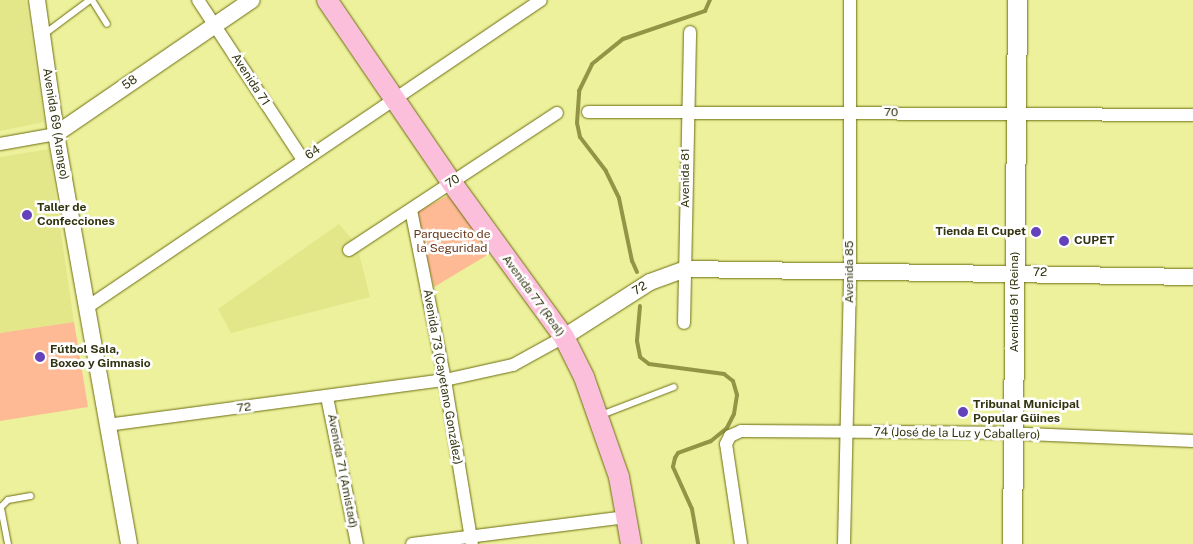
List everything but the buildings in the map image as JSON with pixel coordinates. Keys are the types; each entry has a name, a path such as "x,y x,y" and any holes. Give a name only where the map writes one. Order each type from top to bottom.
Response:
{"main road":[{"name":"Avenida 77 (Real)","path":"328,0 452,183 564,337 598,416 619,477 631,544"},
{"name":"Avenida 91 (Reina)","path":"1012,544 1015,434 1017,0"}],"street":[{"name":"Avenida 69 (Arango)","path":"37,0 56,134 129,544"},
{"name":"Avenida 71","path":"198,0 303,160"},
{"name":"58","path":"0,144 56,134 252,0"},
{"name":"64","path":"86,308 541,0"},
{"name":"Avenida 85","path":"844,544 848,432 850,270 848,113 850,0"},
{"name":"Avenida 81","path":"684,323 686,111 690,32"},
{"name":"70","path":"588,112 1193,115"},
{"name":"70","path":"349,250 557,113"},
{"name":"Avenida 73 (Cayetano González)","path":"411,210 445,380 471,540"},
{"name":"72","path":"107,425 445,380 512,365 564,337 650,282 686,269 850,270 1193,278"},
{"name":"Avenida 71 (Amistad)","path":"327,397 357,544"},
{"name":"74 (José de la Luz y Caballero)","path":"741,544 726,444 730,436 741,431 1015,434 1193,441"},
{"path":"412,544 471,540 626,517"}],"lane":[{"path":"42,36 91,0 107,24"},
{"path":"598,416 674,387"},
{"path":"8,544 1,507 8,500 31,496"}],"shaded area":[{"path":"0,0 26,0 44,122 0,131"},
{"path":"49,149 74,322 0,333 0,157"},
{"path":"339,224 357,245 370,297 231,333 218,309"}],"green space":[{"name":"Parquecito de la Seguridad","path":"453,193 494,251 434,287 415,213"},
{"name":"Fútbol Sala, Boxeo y Gimnasio","path":"74,322 88,407 0,421 0,333"}],"waterway":[{"path":"637,272 632,261 619,198 606,171 580,137 577,123 579,91 592,64 623,39 705,11 710,0"},
{"path":"640,306 637,341 640,357 649,364 724,374 733,381 737,395 734,414 727,428 711,441 678,453 675,458 673,467 692,509 698,544"}],"place":[{"name":"Taller de Confecciones","path":"27,215"},
{"name":"Tienda El Cupet","path":"1036,232"},
{"name":"CUPET","path":"1064,241"},
{"name":"Fútbol Sala, Boxeo y Gimnasio","path":"40,357"},
{"name":"Tribunal Municipal Popular Güines","path":"963,412"}]}
